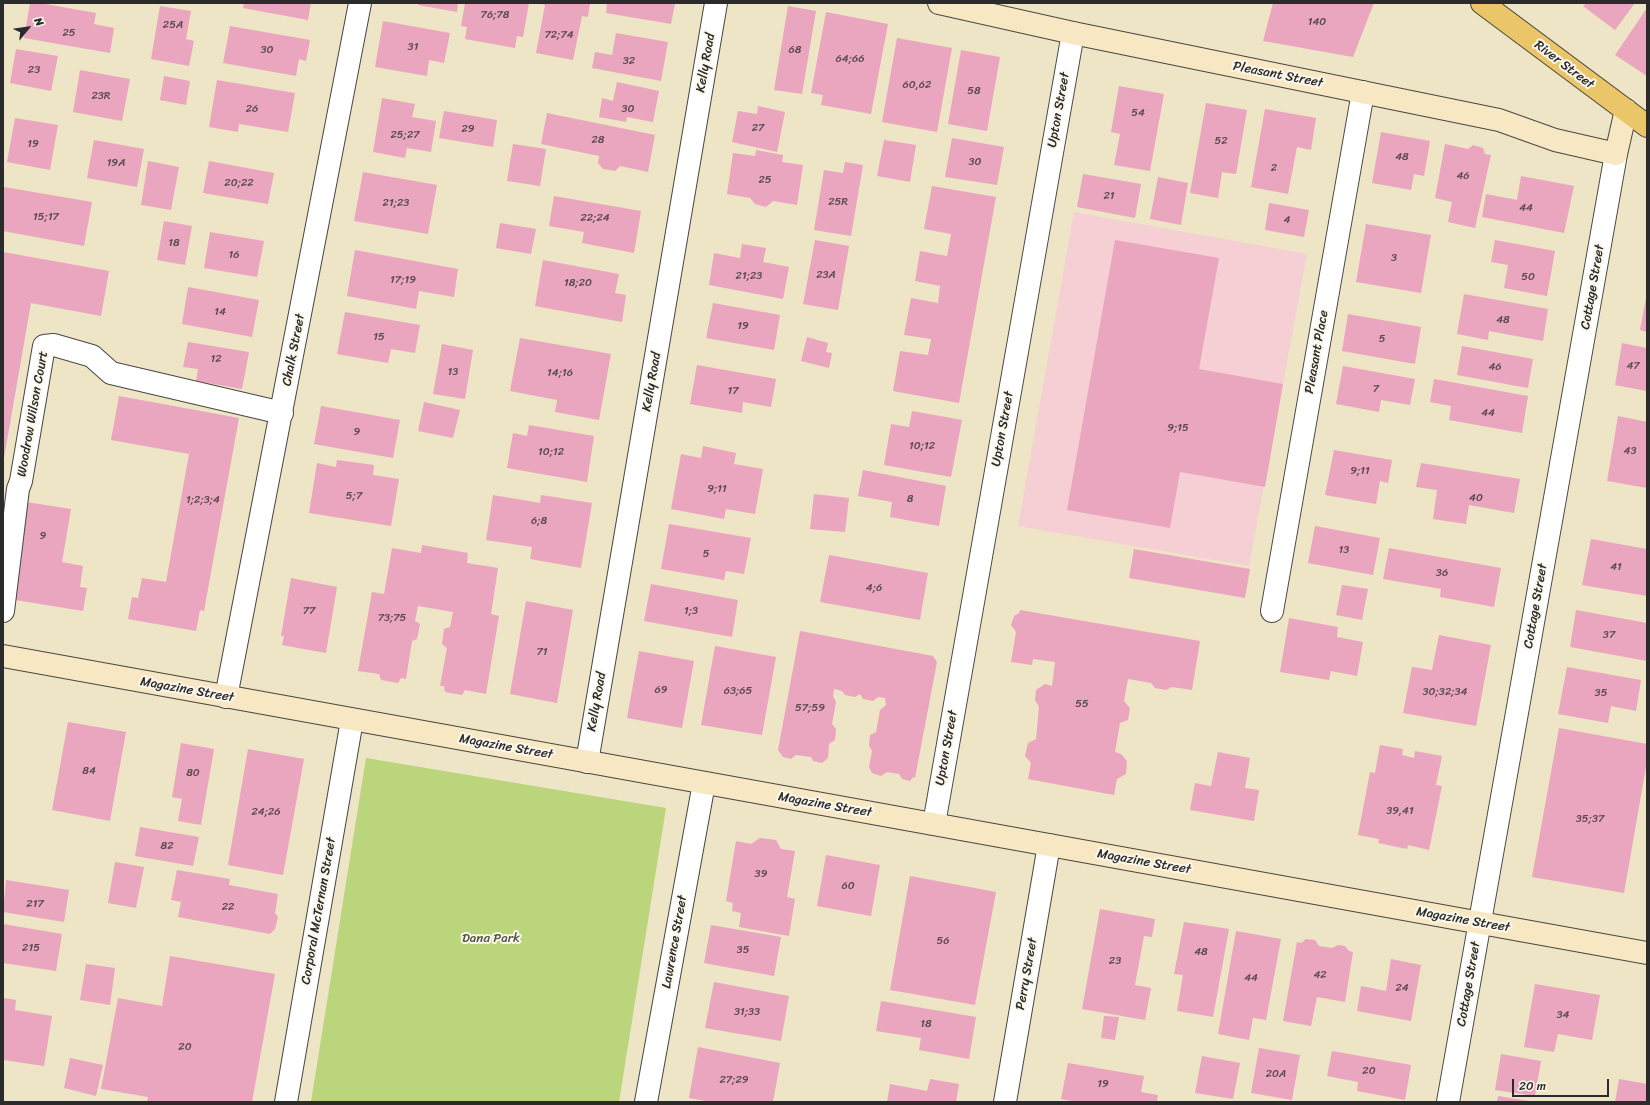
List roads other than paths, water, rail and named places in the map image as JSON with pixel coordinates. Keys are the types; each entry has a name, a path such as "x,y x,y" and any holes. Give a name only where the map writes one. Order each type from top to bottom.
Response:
{"main road":[{"name":"River Street","path":"1482,3 1647,126"}],"street":[{"name":"Chalk Street","path":"226,697 360,3"},
{"name":"Kelly Road","path":"587,762 716,3"},
{"name":"Pleasant Street","path":"939,3 1073,33 1499,120 1548,138 1616,154"},
{"name":"Upton Street","path":"934,824 1073,33"},
{"name":"Pleasant Place","path":"1272,611 1363,92"},
{"name":"Cottage Street","path":"1448,1102 1616,154 1626,110"},
{"name":"Woodrow Wilson Court","path":"3,611 18,489 21,482 44,346 54,345 92,356 111,372 282,413"},
{"name":"Magazine Street","path":"3,656 1647,953"},
{"name":"Corporal McTernan Street","path":"286,1102 352,720"},
{"name":"Lawrence Street","path":"646,1102 704,783"},
{"name":"Perry Street","path":"1005,1102 1049,845"}],"park label":[{"name":"Dana Park","path":"491,939"}]}
